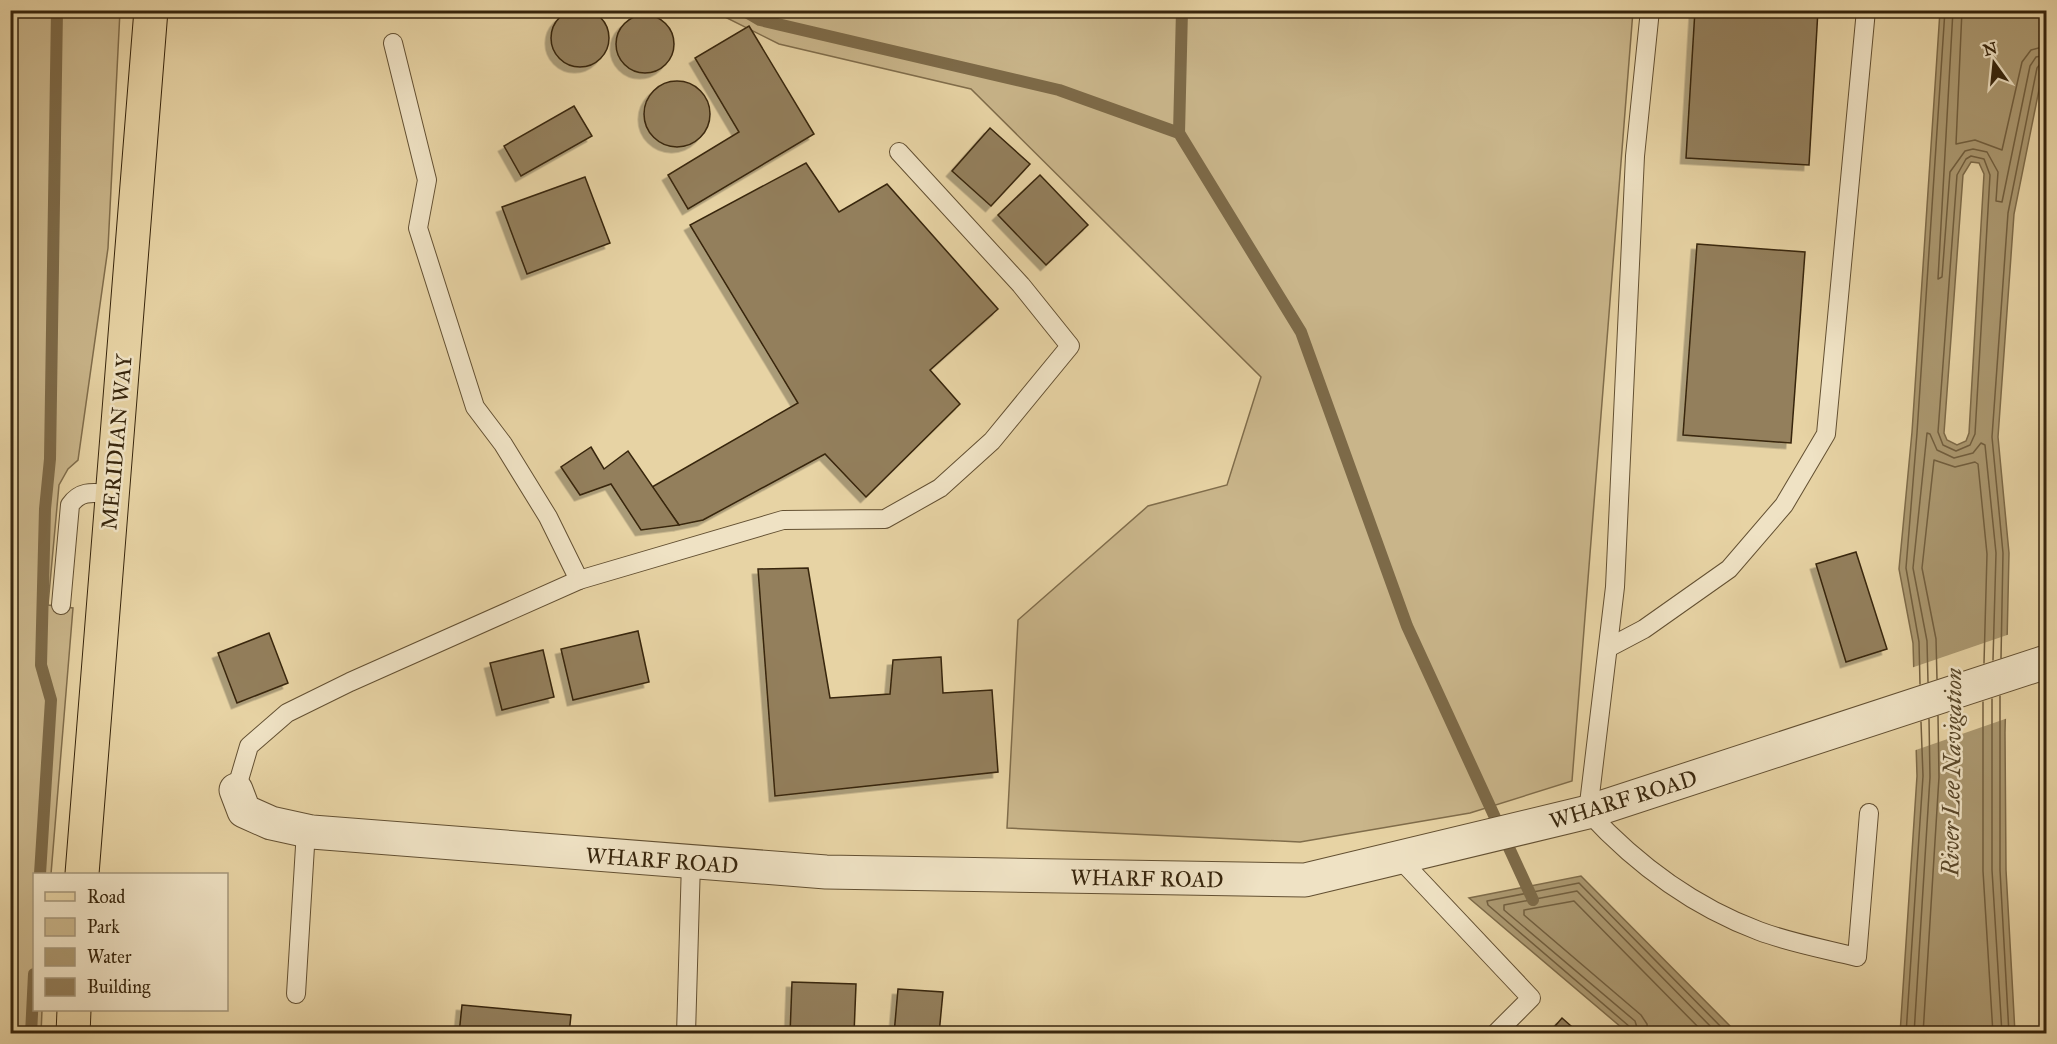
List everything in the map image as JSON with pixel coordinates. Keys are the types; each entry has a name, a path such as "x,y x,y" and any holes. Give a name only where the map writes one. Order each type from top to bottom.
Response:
{"main road":[{"name":"MERIDIAN WAY","path":"82,873 151,10"},
{"path":"73,1034 74,1011"}],"street":[{"name":"WHARF ROAD","path":"236,790 244,811 271,823 306,830 826,872 1305,880 1588,812 2045,663"}],"lane":[{"path":"1650,10 1635,156 1615,587 1588,812 1621,847 1655,876 1708,907 1759,931 1857,957 1869,813"},
{"path":"1608,648 1644,629 1729,569 1784,506 1826,434 1866,10"},
{"path":"393,42 427,180 418,228 475,407 503,444 542,508 579,580"},
{"path":"236,790 249,746 287,713 350,682 579,580 783,520 885,519 940,488 992,441 1070,346 1013,276 899,152"},
{"path":"61,605 70,505 76,497 86,492 112,494"},
{"path":"296,994 306,830"},
{"path":"1399,858 1531,999 1495,1034"},
{"path":"686,1034 691,862"}],"green space":[{"path":"10,11 120,11 108,248 78,460 68,469 59,485 48,605 73,608 51,873 33,873 33,1011 42,1011 41,1034 10,1033"},
{"path":"713,11 1633,11 1572,781 1470,813 1300,842 1007,828 1018,620 1148,506 1227,485 1261,377 971,89 779,44"}],"water":[{"name":"River Lee Navigation","path":"1940,11 2046,11 2046,66 2043,70 2014,214 1998,437 2009,553 2005,733 2006,870 2015,1033 1900,1034 1917,776 1913,643 1899,569 1912,432","holes":["1971,162 1979,163 1984,174 1969,433 1966,441 1957,445 1947,440 1944,433 1963,175"]},
{"path":"1581,876 1737,1033 1628,1033 1469,898"}],"pier":[{"path":"2010,634 2008,718 1913,751 1911,668"}],"building":[{"path":"574,9 586,9 601,17 609,32 609,44 601,59 586,67 574,67 559,59 551,44 551,32 559,17"},
{"path":"1695,10 1818,10 1809,165 1686,158"},
{"path":"639,15 651,15 666,23 674,38 674,50 666,65 651,73 639,73 624,65 616,50 616,38 624,23"},
{"path":"749,26 814,134 688,209 668,175 739,132 695,58"},
{"path":"677,81 690,84 700,91 707,101 710,114 707,127 700,137 690,144 677,147 664,144 654,137 647,127 644,114 647,101 654,91 664,84"},
{"path":"574,106 592,136 521,176 504,146"},
{"path":"990,128 1030,164 991,206 952,171"},
{"path":"806,163 839,212 887,184 998,309 930,370 960,404 866,497 825,454 703,520 679,525 652,487 798,403 690,225"},
{"path":"1040,175 1088,225 1046,265 998,215"},
{"path":"585,177 610,243 527,274 502,207"},
{"path":"1697,244 1805,252 1791,443 1683,435"},
{"path":"591,447 604,469 628,451 679,525 641,530 611,484 580,495 561,467"},
{"path":"1856,552 1887,649 1846,662 1816,564"},
{"path":"808,568 830,698 890,694 893,660 941,657 943,693 992,690 998,772 775,796 758,569"},
{"path":"638,631 649,682 573,700 561,649"},
{"path":"269,633 288,683 237,703 218,653"},
{"path":"543,650 554,697 502,710 490,663"},
{"path":"792,982 856,984 854,1034 790,1034"},
{"path":"898,989 943,992 939,1034 894,1034"},
{"path":"462,1005 571,1015 569,1034 459,1034"},
{"path":"1562,1018 1580,1034 1548,1034"}],"waterway":[{"path":"40,873 51,700 41,665 45,509 50,459 57,10"},
{"path":"743,10 760,20 1059,90 1179,133 1301,332 1407,626 1533,900"},
{"path":"1179,133 1182,10"},
{"path":"31,1034 33,994"}]}
